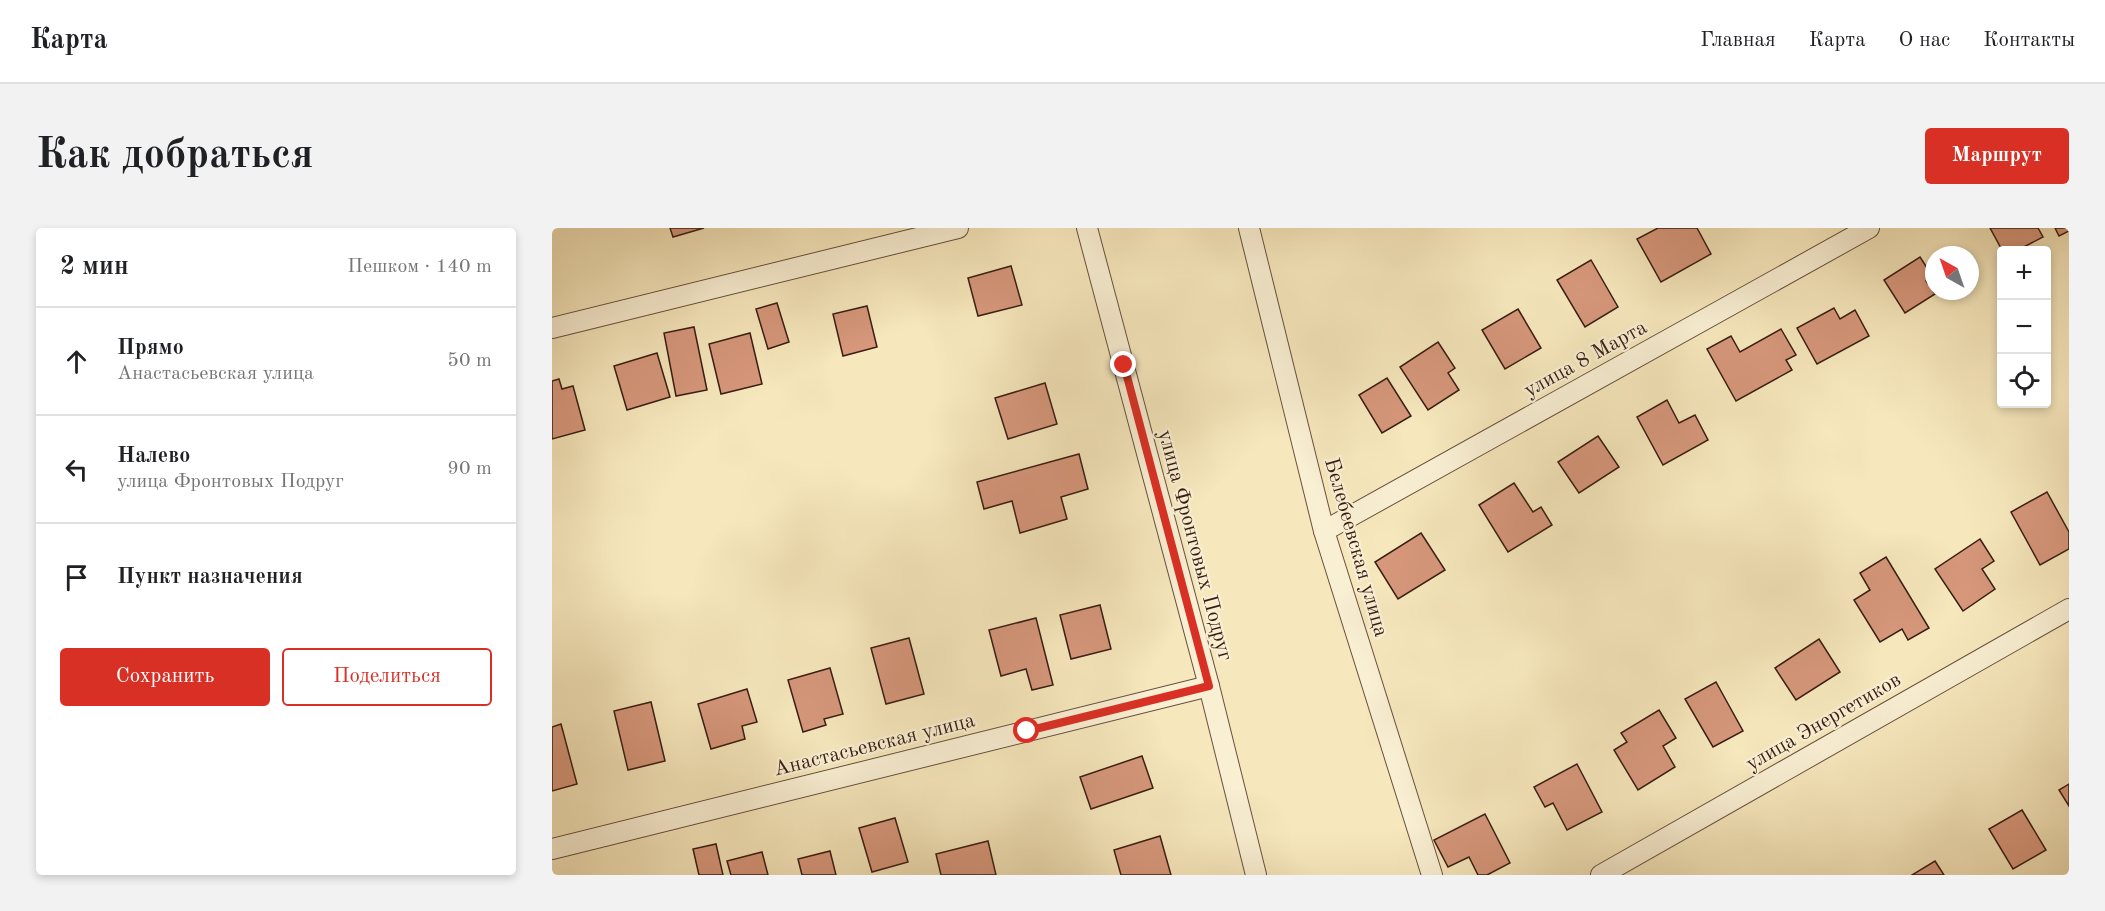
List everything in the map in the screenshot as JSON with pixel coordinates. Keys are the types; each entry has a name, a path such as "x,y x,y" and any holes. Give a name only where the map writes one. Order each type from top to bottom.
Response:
{"street":[{"path":"552,328 958,228"},
{"name":"улица Фронтовых Подруг","path":"1087,228 1209,686 1256,875"},
{"name":"Белебеевская улица","path":"1249,228 1324,531 1432,875"},
{"name":"улица 8 Марта","path":"1324,531 1869,228"},
{"name":"улица Энергетиков","path":"1602,875 2069,609"},
{"name":"Анастасьевская улица","path":"552,849 1209,686"}],"building":[{"path":"670,228 704,228 673,237"},
{"path":"1658,228 1697,228 1711,254 1661,282 1637,239"},
{"path":"1990,228 2038,228 2043,237 2026,246 2000,246"},
{"path":"2055,228 2069,228 2069,231 2059,236"},
{"path":"1920,257 1925,265 1926,300 1905,313 1884,280"},
{"path":"1591,260 1618,307 1585,327 1557,280"},
{"path":"1011,266 1022,305 978,316 968,278"},
{"path":"777,303 789,342 768,349 756,309"},
{"path":"867,306 877,347 843,356 833,314"},
{"path":"1834,308 1840,319 1855,310 1869,336 1817,364 1797,328"},
{"path":"1518,309 1541,348 1505,369 1482,330"},
{"path":"694,327 707,390 676,396 664,333"},
{"path":"1781,329 1796,355 1786,360 1792,370 1736,401 1707,349 1731,336 1740,352"},
{"path":"750,333 762,384 721,394 709,344"},
{"path":"1438,342 1455,368 1448,373 1459,390 1428,410 1400,367"},
{"path":"657,353 670,397 627,410 614,366"},
{"path":"1387,378 1411,416 1382,433 1359,395"},
{"path":"559,379 562,389 573,386 585,430 552,439 552,381"},
{"path":"1045,383 1057,424 1008,439 995,398"},
{"path":"1667,400 1679,423 1695,415 1708,440 1663,465 1637,417"},
{"path":"1598,436 1619,467 1579,493 1558,462"},
{"path":"1079,454 1088,489 1061,497 1067,519 1020,533 1012,501 984,509 977,482"},
{"path":"1514,483 1533,512 1541,507 1552,525 1508,552 1479,505"},
{"path":"2047,492 2069,532 2069,549 2040,565 2011,512"},
{"path":"1421,533 1445,570 1398,599 1375,562"},
{"path":"1980,539 1994,561 1982,569 1995,589 1963,611 1935,569"},
{"path":"1886,557 1929,628 1908,640 1902,629 1880,642 1854,600 1870,590 1860,573"},
{"path":"1100,605 1111,649 1071,659 1060,615"},
{"path":"1036,618 1053,685 1032,690 1026,669 1001,676 989,630"},
{"path":"909,638 924,694 886,704 871,648"},
{"path":"1819,639 1840,672 1796,700 1775,668"},
{"path":"830,668 843,714 824,719 826,725 803,732 788,680"},
{"path":"1716,682 1743,731 1713,747 1685,699"},
{"path":"747,689 757,722 742,726 745,739 711,749 698,704"},
{"path":"651,702 665,761 628,770 614,711"},
{"path":"1659,710 1676,738 1663,746 1675,767 1638,790 1614,750 1627,742 1621,733"},
{"path":"561,724 577,784 552,791 552,727"},
{"path":"1142,756 1153,788 1091,809 1080,777"},
{"path":"1577,764 1602,812 1567,830 1553,803 1545,807 1534,787"},
{"path":"2069,784 2069,806 2059,790"},
{"path":"2022,810 2046,850 2013,869 1989,829"},
{"path":"1485,814 1510,863 1487,875 1478,875 1469,857 1448,867 1434,840"},
{"path":"895,818 908,862 872,872 859,828"},
{"path":"1160,836 1171,875 1121,875 1114,850"},
{"path":"988,841 996,875 941,875 936,854"},
{"path":"716,844 723,875 699,875 693,849"},
{"path":"830,851 836,875 802,875 798,859"},
{"path":"762,852 768,875 731,875 727,861"},
{"path":"1935,861 1944,875 1912,875"}],"route":[{"path":"1027,731 1209,686 1124,365"}]}
